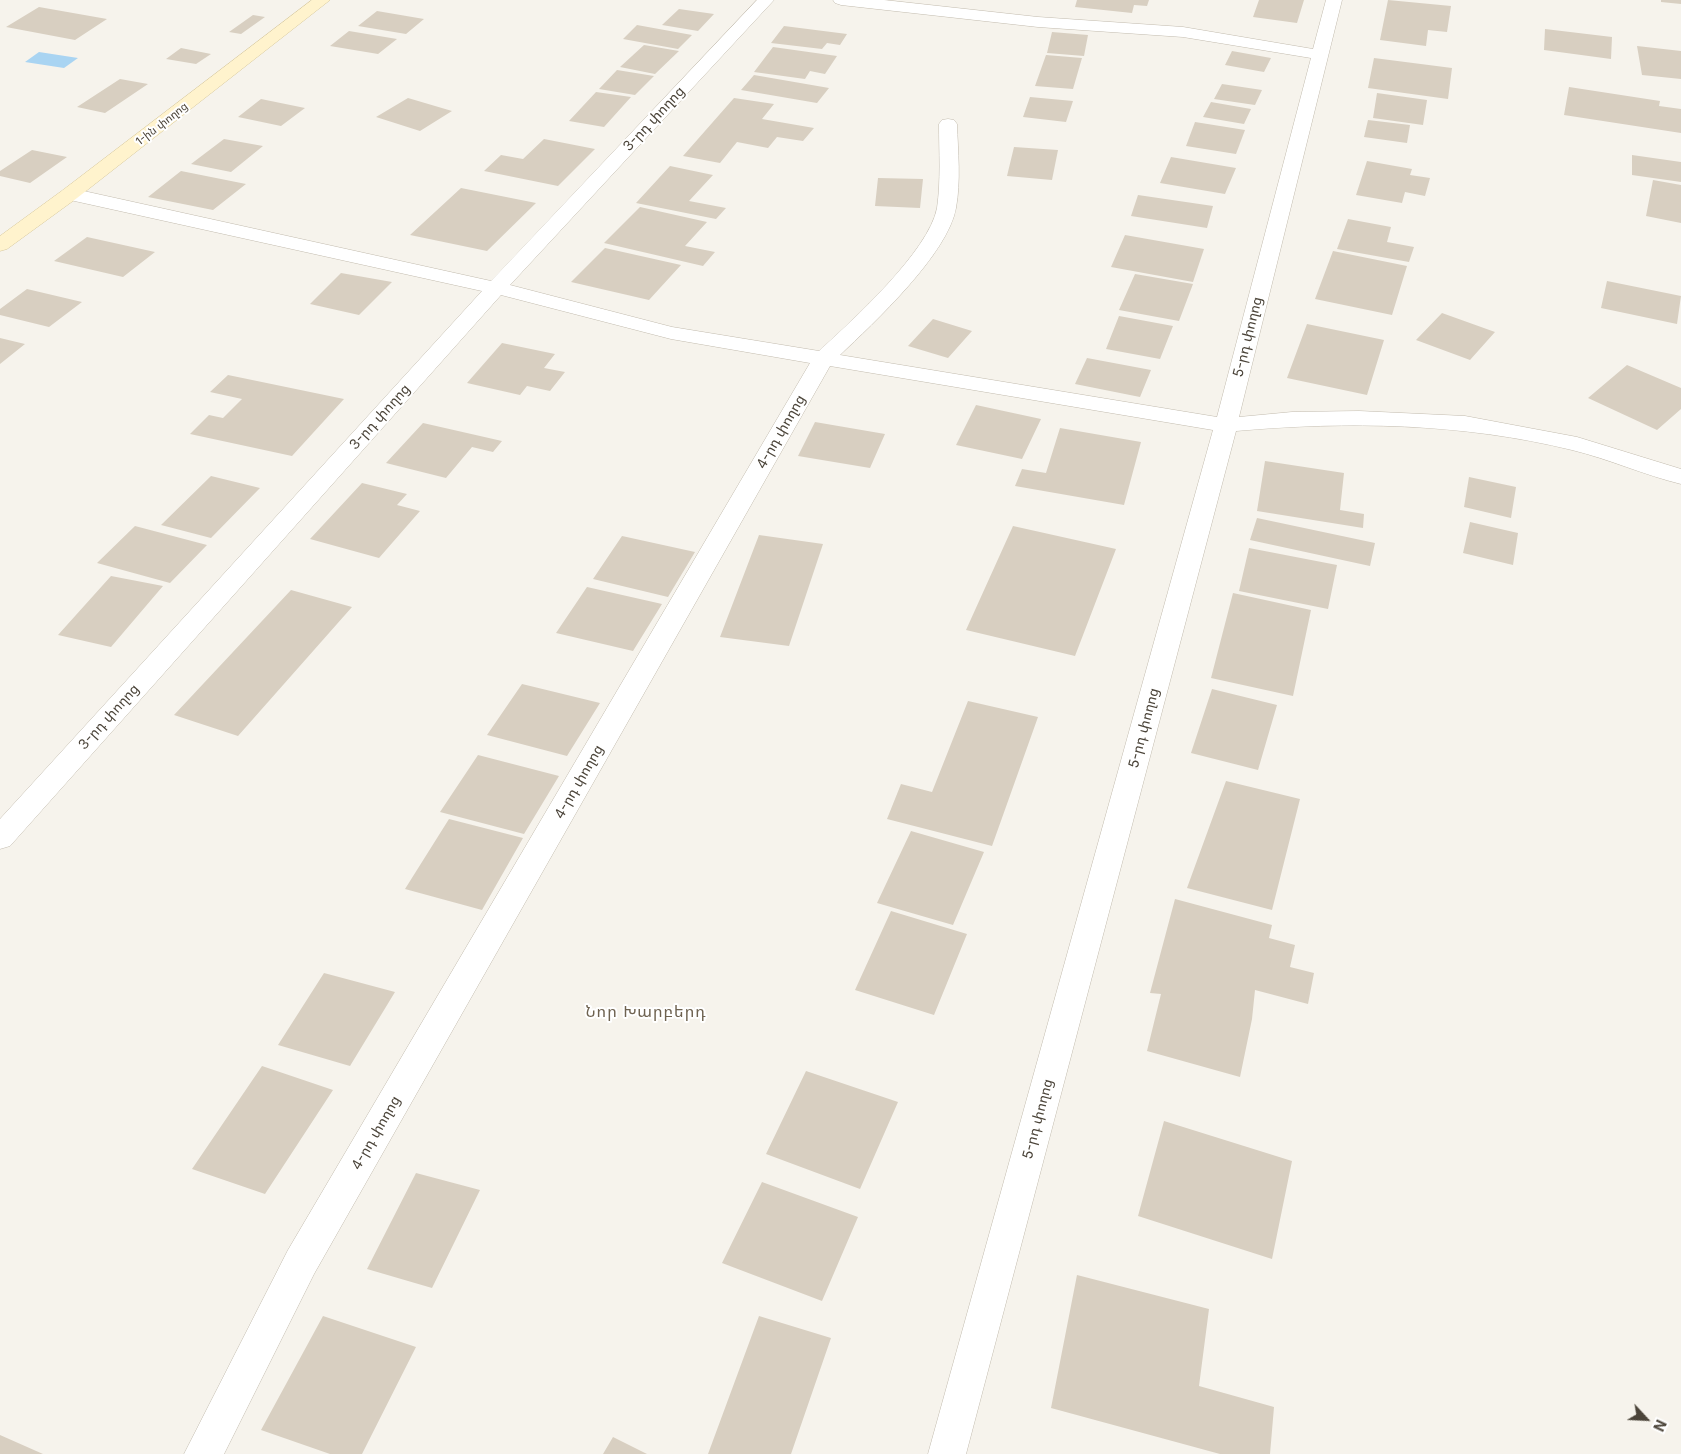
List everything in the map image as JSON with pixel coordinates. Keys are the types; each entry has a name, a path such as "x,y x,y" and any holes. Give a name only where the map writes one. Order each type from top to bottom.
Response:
{"main road":[{"name":"1-ին փողոց","path":"0,245 70,194 322,0"}],"street":[{"name":"3-րդ փողոց","path":"0,838 496,288 766,0"},
{"path":"841,0 1038,22 1183,32 1320,54"},
{"name":"5-րդ փողոց","path":"947,1454 1226,426 1334,0"},
{"name":"4-րդ փողոց","path":"203,1454 301,1262 823,359 861,324 928,250 946,210 949,175 948,124"},
{"path":"70,194 496,288 671,333 1226,426 1292,419 1359,418 1465,423 1577,444 1681,477"}],"water":[{"path":"39,52 78,58 64,68 25,62"}],"building":[{"path":"1077,0 1149,0 1147,6 1134,5 1132,13 1075,7"},
{"path":"1259,0 1304,0 1297,23 1253,17"},
{"path":"1388,0 1451,6 1447,32 1428,30 1426,46 1380,40"},
{"path":"1661,0 1681,0 1681,4 1661,2"},
{"path":"39,7 107,19 75,40 6,27"},
{"path":"679,9 714,14 698,31 662,25"},
{"path":"377,11 424,19 406,34 358,26"},
{"path":"253,15 265,17 241,34 229,32"},
{"path":"637,25 692,35 678,49 623,39"},
{"path":"784,26 847,34 840,45 827,43 822,49 771,43"},
{"path":"1545,29 1612,37 1611,59 1544,50"},
{"path":"349,31 397,39 378,54 330,46"},
{"path":"1052,32 1088,35 1084,56 1047,53"},
{"path":"644,45 679,51 655,74 620,67"},
{"path":"1637,46 1681,51 1681,79 1642,75"},
{"path":"773,47 837,56 825,74 810,71 805,79 754,72"},
{"path":"181,48 211,54 196,64 166,59"},
{"path":"1232,51 1271,58 1264,72 1225,65"},
{"path":"1046,55 1082,58 1073,89 1035,86"},
{"path":"1374,58 1452,68 1448,99 1368,88"},
{"path":"617,70 654,76 635,95 599,89"},
{"path":"754,75 829,88 817,103 741,90"},
{"path":"120,79 148,84 105,113 77,107"},
{"path":"1222,84 1262,90 1255,105 1214,99"},
{"path":"1569,87 1660,101 1659,106 1681,109 1681,133 1564,115"},
{"path":"596,92 631,97 604,127 569,121"},
{"path":"1377,93 1427,100 1423,125 1373,118"},
{"path":"1030,97 1073,101 1066,122 1023,117"},
{"path":"408,98 452,111 420,131 376,117"},
{"path":"734,98 774,104 762,119 814,128 803,141 777,137 768,148 737,142 720,163 683,156"},
{"path":"261,99 305,108 281,126 238,117"},
{"path":"1211,102 1251,109 1244,124 1203,117"},
{"path":"1368,120 1410,125 1407,143 1364,137"},
{"path":"1195,122 1245,130 1236,154 1186,146"},
{"path":"224,139 263,146 231,172 191,164"},
{"path":"544,139 595,149 558,186 484,171 501,155 523,159"},
{"path":"1014,147 1058,150 1052,180 1007,176"},
{"path":"32,150 67,157 30,183 0,176 0,171"},
{"path":"1632,155 1681,162 1681,182 1632,175"},
{"path":"1171,157 1236,168 1225,194 1160,183"},
{"path":"1367,161 1412,169 1410,175 1430,178 1425,196 1405,192 1402,203 1356,195"},
{"path":"670,166 713,175 689,201 726,208 716,219 636,203"},
{"path":"181,171 246,184 213,210 148,197"},
{"path":"878,178 923,179 920,208 875,206"},
{"path":"1653,180 1681,185 1681,223 1646,216"},
{"path":"461,188 536,203 487,251 410,235"},
{"path":"1138,195 1213,206 1207,228 1131,216"},
{"path":"640,207 707,222 685,246 715,252 703,266 604,243"},
{"path":"1348,219 1391,227 1387,242 1414,247 1409,262 1337,249"},
{"path":"1125,235 1204,249 1193,282 1111,267"},
{"path":"87,237 155,252 123,277 54,261"},
{"path":"605,248 681,265 649,300 571,282"},
{"path":"1333,251 1407,266 1392,315 1315,299"},
{"path":"341,273 392,282 359,315 310,304"},
{"path":"1135,274 1193,284 1179,321 1119,310"},
{"path":"1607,281 1681,296 1677,324 1601,308"},
{"path":"27,289 82,302 49,327 0,315 0,309"},
{"path":"1442,313 1495,332 1470,360 1416,340"},
{"path":"1119,316 1173,326 1160,359 1106,349"},
{"path":"933,319 972,331 948,358 908,346"},
{"path":"1307,324 1384,340 1367,395 1287,378"},
{"path":"0,338 25,344 0,364"},
{"path":"502,343 555,354 544,368 565,372 550,391 527,386 520,395 467,383"},
{"path":"1087,358 1151,370 1140,397 1075,384"},
{"path":"1627,365 1681,388 1681,409 1657,430 1588,398"},
{"path":"228,375 344,399 292,456 190,434 209,415 223,418 242,399 210,392"},
{"path":"976,405 1041,419 1022,459 956,445"},
{"path":"815,422 885,434 870,468 798,456"},
{"path":"423,423 502,441 493,452 472,447 446,478 386,463"},
{"path":"1060,428 1141,442 1124,505 1015,486 1022,469 1046,473"},
{"path":"1265,461 1344,473 1340,510 1364,514 1363,528 1257,511"},
{"path":"211,476 260,488 211,538 161,525"},
{"path":"1469,477 1516,487 1511,518 1464,507"},
{"path":"362,483 407,494 397,505 420,511 379,558 310,539"},
{"path":"1257,518 1375,543 1370,566 1250,540"},
{"path":"1470,522 1518,533 1513,565 1463,553"},
{"path":"135,526 207,545 170,583 97,563"},
{"path":"1013,526 1116,549 1075,656 966,630"},
{"path":"759,535 823,544 789,646 720,637"},
{"path":"622,536 695,552 668,597 593,579"},
{"path":"1249,548 1337,565 1328,609 1239,591"},
{"path":"111,576 163,586 111,647 58,635"},
{"path":"587,587 662,604 633,651 556,633"},
{"path":"291,590 352,607 238,736 174,715"},
{"path":"1233,593 1311,610 1293,696 1211,678"},
{"path":"522,684 600,703 567,756 487,735"},
{"path":"1212,689 1277,705 1258,770 1191,753"},
{"path":"968,701 1038,717 992,846 887,819 901,784 932,792"},
{"path":"478,755 559,776 524,834 440,812"},
{"path":"1226,781 1300,799 1272,910 1187,888"},
{"path":"449,819 523,838 482,910 405,889"},
{"path":"911,831 984,852 953,925 877,903"},
{"path":"1175,899 1272,925 1269,938 1295,945 1290,967 1314,973 1308,1004 1255,990 1252,1019 1240,1077 1147,1051 1161,994 1150,993"},
{"path":"891,911 967,934 934,1015 855,990"},
{"path":"324,973 395,992 350,1066 278,1045"},
{"path":"262,1066 333,1090 265,1194 192,1169"},
{"path":"806,1071 898,1102 860,1189 766,1154"},
{"path":"1164,1121 1292,1161 1272,1259 1138,1216"},
{"path":"416,1173 480,1190 432,1288 367,1269"},
{"path":"762,1182 858,1217 822,1301 722,1263"},
{"path":"1077,1275 1209,1309 1199,1386 1274,1407 1270,1454 1220,1454 1051,1408"},
{"path":"323,1316 416,1347 362,1454 330,1454 261,1430"},
{"path":"759,1316 831,1338 791,1454 708,1454"},
{"path":"0,1435 43,1454 0,1454"},
{"path":"613,1437 647,1454 603,1454"}],"district":[{"name":"Նոր Խարբերդ","path":"646,1012"}]}
